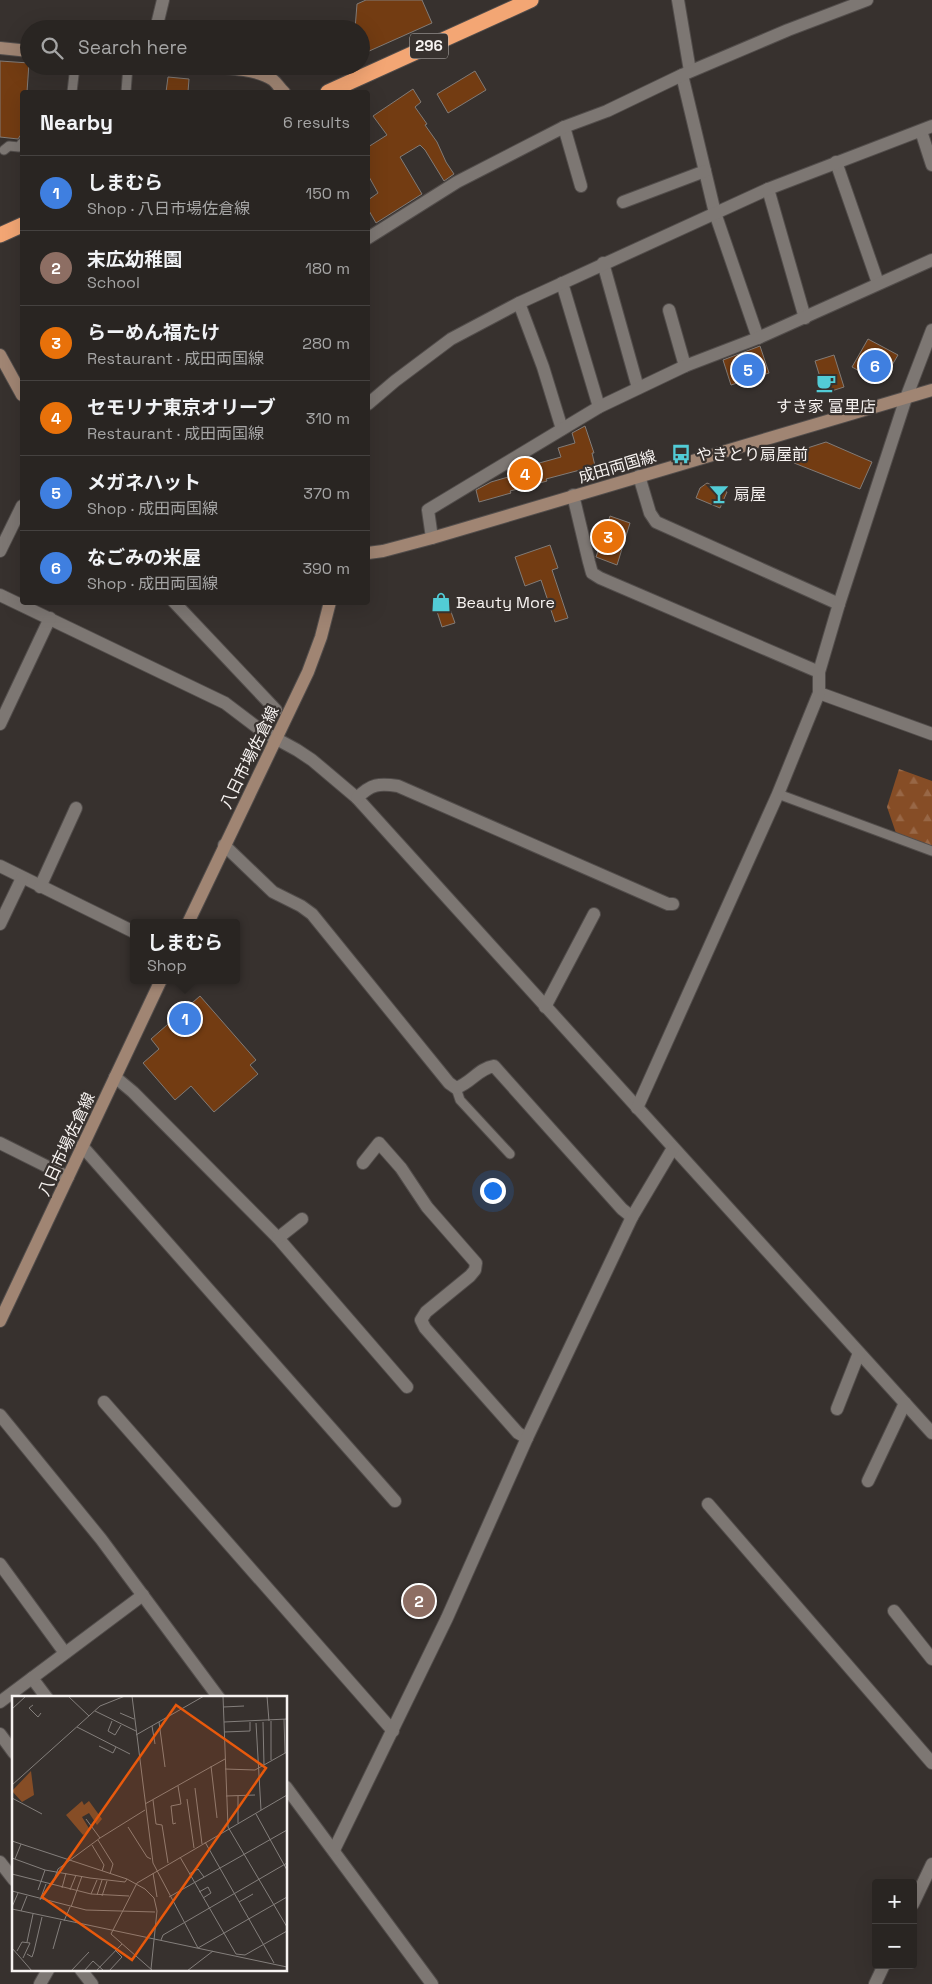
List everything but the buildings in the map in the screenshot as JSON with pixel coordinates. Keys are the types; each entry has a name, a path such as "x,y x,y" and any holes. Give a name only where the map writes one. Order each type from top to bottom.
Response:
{"highway":[{"name":"296","path":"370,73 531,0"},
{"name":"296","path":"332,90 366,75"},
{"path":"0,235 20,226"}],"main road":[{"path":"0,48 20,50"},
{"path":"264,75 274,81 282,90"},
{"path":"0,355 20,390"},
{"name":"成田両国線","path":"370,553 432,538 932,390"},
{"name":"八日市場佐倉線","path":"190,919 308,672 321,637 329,605"},
{"name":"八日市場佐倉線","path":"0,1321 159,984"}],"street":[{"path":"158,20 164,0"},
{"path":"678,0 686,73 705,171 715,213 758,338"},
{"path":"370,237 457,182 564,127 607,111 686,73 788,30 867,0"},
{"path":"564,127 581,186"},
{"path":"370,402 451,339 562,283 768,189 927,128 932,165"},
{"path":"836,162 878,283"},
{"path":"623,202 705,171"},
{"path":"768,189 805,318"},
{"path":"432,538 428,510 599,407 685,366 805,318 878,283 932,260"},
{"path":"603,264 638,388"},
{"path":"562,283 599,407"},
{"path":"519,304 543,367 562,429"},
{"path":"669,310 685,366"},
{"path":"637,1108 778,794 818,694 819,672 839,604 906,398 932,330"},
{"path":"639,476 650,513 656,522 839,604"},
{"path":"573,495 592,573 819,672"},
{"path":"0,551 20,510"},
{"path":"0,595 20,604"},
{"path":"22,605 225,703 275,740 297,750 312,760 357,798 544,1007 932,1433"},
{"path":"177,605 276,710"},
{"path":"0,724 50,618"},
{"path":"818,694 932,734"},
{"path":"357,798 366,789 376,785 398,786 668,904 673,904"},
{"path":"40,887 76,808"},
{"path":"224,846 272,892 301,906 312,914 449,1083 456,1088 465,1085 485,1067 494,1066 622,1209 632,1216"},
{"path":"0,866 130,930"},
{"path":"0,924 22,878"},
{"path":"544,1007 594,914"},
{"path":"115,1077 133,1092 278,1238 407,1387"},
{"path":"0,1143 68,1177"},
{"path":"363,1163 379,1143 401,1168 427,1207 476,1263 475,1270 470,1276 426,1312 421,1320 425,1328 518,1433 527,1438"},
{"path":"82,1146 395,1501"},
{"path":"334,1850 447,1618 527,1438 632,1216 673,1148"},
{"path":"278,1238 302,1219"},
{"path":"837,1409 859,1353"},
{"path":"104,1402 393,1731"},
{"path":"868,1481 905,1403"},
{"path":"0,1415 101,1539 219,1696"},
{"path":"708,1504 932,1763"},
{"path":"0,1564 65,1653"},
{"path":"0,1702 143,1595"},
{"path":"894,1611 932,1659"},
{"path":"32,1678 46,1696"},
{"path":"0,1734 12,1750"},
{"path":"288,1790 432,1984"},
{"path":"0,1862 12,1877"},
{"path":"917,1896 932,1864"},
{"path":"875,1984 882,1969"},
{"path":"40,1984 47,1972"},
{"path":"83,1972 92,1984"}],"lane":[{"path":"72,90 74,75"},
{"path":"126,90 127,75"},
{"path":"4,150 9,146 20,145"},
{"path":"778,794 932,851"},
{"path":"456,1088 460,1100 510,1154"}],"green space":[{"path":"899,769 932,781 932,848 897,836 887,807"}],"place":[{"name":"なごみの米屋","path":"875,366"},
{"name":"メガネハット","path":"748,370"},
{"name":"すき家 富里店","path":"826,383"},
{"name":"やきとり扇屋前","path":"681,454"},
{"name":"セモリナ東京オリーブ","path":"525,474"},
{"name":"扇屋","path":"719,494"},
{"name":"らーめん福たけ","path":"608,537"},
{"name":"Beauty More","path":"441,602"},
{"name":"しまむら","path":"185,1019"},
{"name":"末広幼稚園","path":"419,1601"}]}
